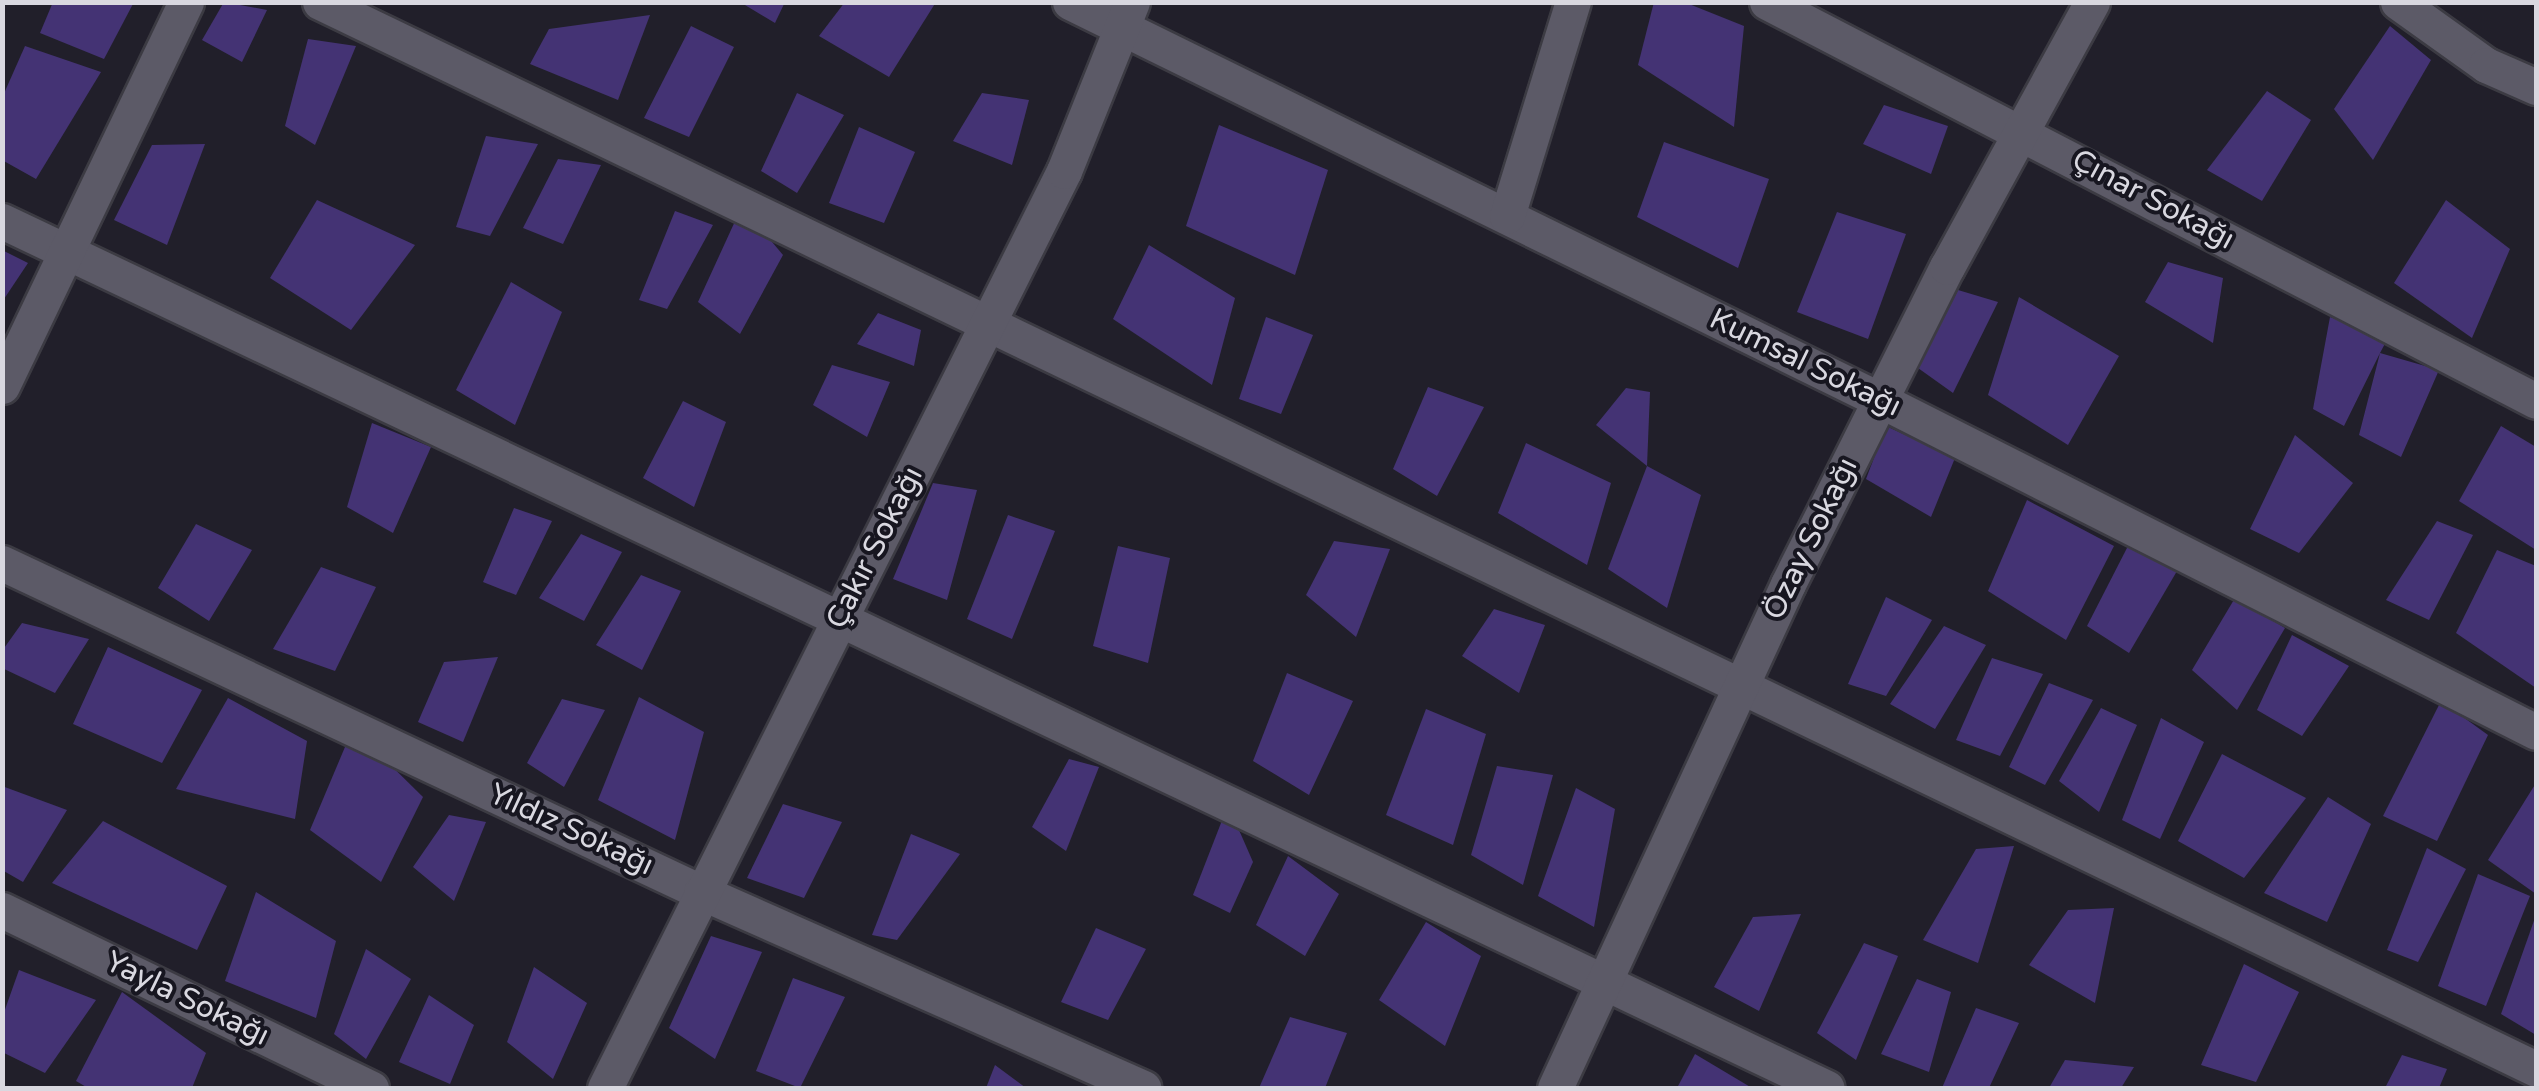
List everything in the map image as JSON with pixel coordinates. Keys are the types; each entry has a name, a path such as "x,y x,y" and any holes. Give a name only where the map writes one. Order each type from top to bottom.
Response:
{"street":[{"path":"2,386 186,2"},
{"path":"320,2 1739,690 2536,1069"},
{"name":"Kumsal Sokağı","path":"1070,2 1127,15 1507,216 2536,732"},
{"path":"1507,216 1572,2"},
{"name":"Çınar Sokağı","path":"1767,2 2536,400"},
{"name":"Özay Sokağı","path":"1555,1088 1739,690 1880,400 2092,2"},
{"path":"2398,2 2486,66 2536,86"},
{"name":"Çakır Sokağı","path":"605,1088 1064,171 1127,15"},
{"path":"2,221 1827,1088"},
{"name":"Yıldız Sokağı","path":"2,563 702,892 1143,1088"},
{"name":"Yayla Sokağı","path":"2,910 371,1088"}],"building":[{"path":"53,2 134,2 104,59 40,33"},
{"path":"224,2 267,10 242,62 202,40"},
{"path":"740,2 785,2 775,23"},
{"path":"845,2 936,2 889,77 819,36"},
{"path":"1654,2 1684,2 1744,26 1734,127 1638,65"},
{"path":"650,15 618,100 530,64 549,29"},
{"path":"691,26 734,47 689,137 644,118"},
{"path":"2390,26 2431,60 2373,160 2334,109"},
{"path":"308,39 356,46 315,145 285,126"},
{"path":"25,46 101,72 36,179 2,160 2,98"},
{"path":"2267,91 2311,120 2262,201 2207,170"},
{"path":"797,93 844,115 797,193 761,171"},
{"path":"982,93 1029,100 1012,165 953,141"},
{"path":"1884,105 1948,126 1931,174 1863,144"},
{"path":"1219,125 1328,170 1295,275 1186,226"},
{"path":"859,127 915,152 884,223 829,203"},
{"path":"486,136 538,144 490,236 456,227"},
{"path":"1664,142 1769,179 1738,268 1637,217"},
{"path":"205,144 167,245 114,220 152,145"},
{"path":"558,159 601,165 563,244 523,228"},
{"path":"317,200 415,245 351,330 270,278"},
{"path":"2446,200 2510,249 2472,338 2394,283"},
{"path":"742,206 783,255 740,334 698,302"},
{"path":"675,211 713,225 667,309 639,300"},
{"path":"1837,212 1906,234 1868,339 1797,312"},
{"path":"1149,245 1235,298 1212,385 1113,319"},
{"path":"2,250 28,263 2,302"},
{"path":"2168,262 2223,278 2213,343 2145,302"},
{"path":"511,282 562,312 515,425 456,390"},
{"path":"1958,290 1998,302 1953,393 1918,368"},
{"path":"2019,297 2119,356 2068,445 1988,395"},
{"path":"878,313 921,330 914,366 857,344"},
{"path":"1266,317 1313,335 1281,414 1239,399"},
{"path":"2330,317 2388,338 2344,426 2313,409"},
{"path":"2380,353 2439,370 2401,457 2359,435"},
{"path":"832,365 890,382 867,437 813,405"},
{"path":"1428,387 1484,407 1437,496 1393,469"},
{"path":"1626,388 1650,392 1647,466 1596,425"},
{"path":"683,401 726,422 694,507 643,478"},
{"path":"372,423 431,447 393,533 347,507"},
{"path":"1886,426 1955,458 1931,517 1866,479"},
{"path":"2501,426 2536,447 2536,550 2459,501"},
{"path":"2295,435 2353,483 2299,553 2250,529"},
{"path":"1526,443 1611,483 1587,565 1498,513"},
{"path":"1647,466 1701,495 1667,608 1608,569"},
{"path":"933,483 977,490 947,600 893,579"},
{"path":"2027,500 2114,546 2066,640 1988,591"},
{"path":"514,508 552,521 516,595 483,582"},
{"path":"1008,515 1055,531 1012,639 967,619"},
{"path":"2437,521 2473,535 2429,620 2386,600"},
{"path":"196,524 252,550 209,621 158,588"},
{"path":"581,534 622,552 584,621 539,598"},
{"path":"1334,541 1390,549 1356,637 1306,595"},
{"path":"1118,546 1170,558 1148,663 1093,646"},
{"path":"2128,546 2177,571 2129,653 2087,626"},
{"path":"2497,550 2536,566 2536,688 2456,633"},
{"path":"321,567 376,587 335,671 273,649"},
{"path":"641,575 681,591 642,670 596,645"},
{"path":"1886,597 1932,620 1886,696 1848,684"},
{"path":"2235,598 2285,628 2237,710 2192,670"},
{"path":"1494,609 1545,625 1519,693 1462,656"},
{"path":"22,623 89,639 55,693 2,668 2,651"},
{"path":"1944,626 1986,645 1935,729 1890,704"},
{"path":"2292,635 2349,666 2302,736 2257,710"},
{"path":"108,647 202,690 162,763 73,724"},
{"path":"498,657 463,742 418,722 444,662"},
{"path":"1992,658 2043,674 2000,756 1956,740"},
{"path":"1287,673 1353,701 1309,795 1253,761"},
{"path":"2049,683 2093,700 2045,785 2009,767"},
{"path":"639,697 704,732 675,840 598,800"},
{"path":"228,698 307,741 295,819 176,789"},
{"path":"562,699 605,710 564,787 527,763"},
{"path":"2441,701 2488,735 2437,841 2383,816"},
{"path":"2101,708 2137,725 2099,812 2059,781"},
{"path":"1426,709 1486,734 1453,845 1386,815"},
{"path":"2161,718 2204,742 2160,839 2122,820"},
{"path":"353,728 423,797 381,882 310,830"},
{"path":"2222,754 2306,798 2244,878 2178,841"},
{"path":"1069,759 1099,767 1066,851 1032,827"},
{"path":"1497,766 1553,775 1523,885 1471,855"},
{"path":"2536,783 2536,894 2488,860"},
{"path":"2,786 67,810 23,882 2,870"},
{"path":"1576,788 1615,809 1594,927 1538,896"},
{"path":"2328,797 2371,824 2327,922 2264,893"},
{"path":"783,804 842,822 804,898 747,878"},
{"path":"1228,805 1253,862 1230,913 1193,895"},
{"path":"449,815 486,822 454,901 413,867"},
{"path":"103,821 227,886 197,950 52,883"},
{"path":"911,834 960,854 897,940 872,935"},
{"path":"2014,846 1978,963 1923,940 1976,849"},
{"path":"2427,848 2466,869 2418,962 2387,950"},
{"path":"1288,856 1339,894 1305,956 1256,925"},
{"path":"2478,874 2530,896 2486,1006 2438,986"},
{"path":"256,892 336,941 316,1018 225,981"},
{"path":"2114,908 2095,1003 2029,965 2068,910"},
{"path":"1801,914 1759,1011 1714,987 1753,917"},
{"path":"2536,915 2536,1035 2501,1014"},
{"path":"1426,922 1481,956 1445,1046 1379,1000"},
{"path":"1096,928 1146,949 1108,1020 1061,1002"},
{"path":"711,936 762,952 715,1059 669,1028"},
{"path":"1864,943 1898,956 1856,1060 1817,1033"},
{"path":"366,949 411,979 366,1059 334,1034"},
{"path":"2244,964 2299,992 2256,1082 2201,1065"},
{"path":"534,967 587,1003 553,1079 507,1042"},
{"path":"19,970 96,1000 45,1073 2,1052 2,1018"},
{"path":"793,978 845,997 800,1088 756,1071"},
{"path":"1917,979 1951,992 1929,1072 1881,1054"},
{"path":"122,992 206,1053 192,1088 88,1088 76,1081"},
{"path":"429,995 474,1025 450,1084 399,1062"},
{"path":"1976,1008 2019,1023 1989,1088 1942,1088"},
{"path":"1290,1017 1347,1033 1325,1088 1259,1088"},
{"path":"1695,1054 1752,1088 1677,1088"},
{"path":"2402,1055 2447,1069 2439,1088 2385,1088"},
{"path":"2065,1060 2134,1067 2121,1088 2049,1088"},
{"path":"995,1065 1026,1088 986,1088"}]}
